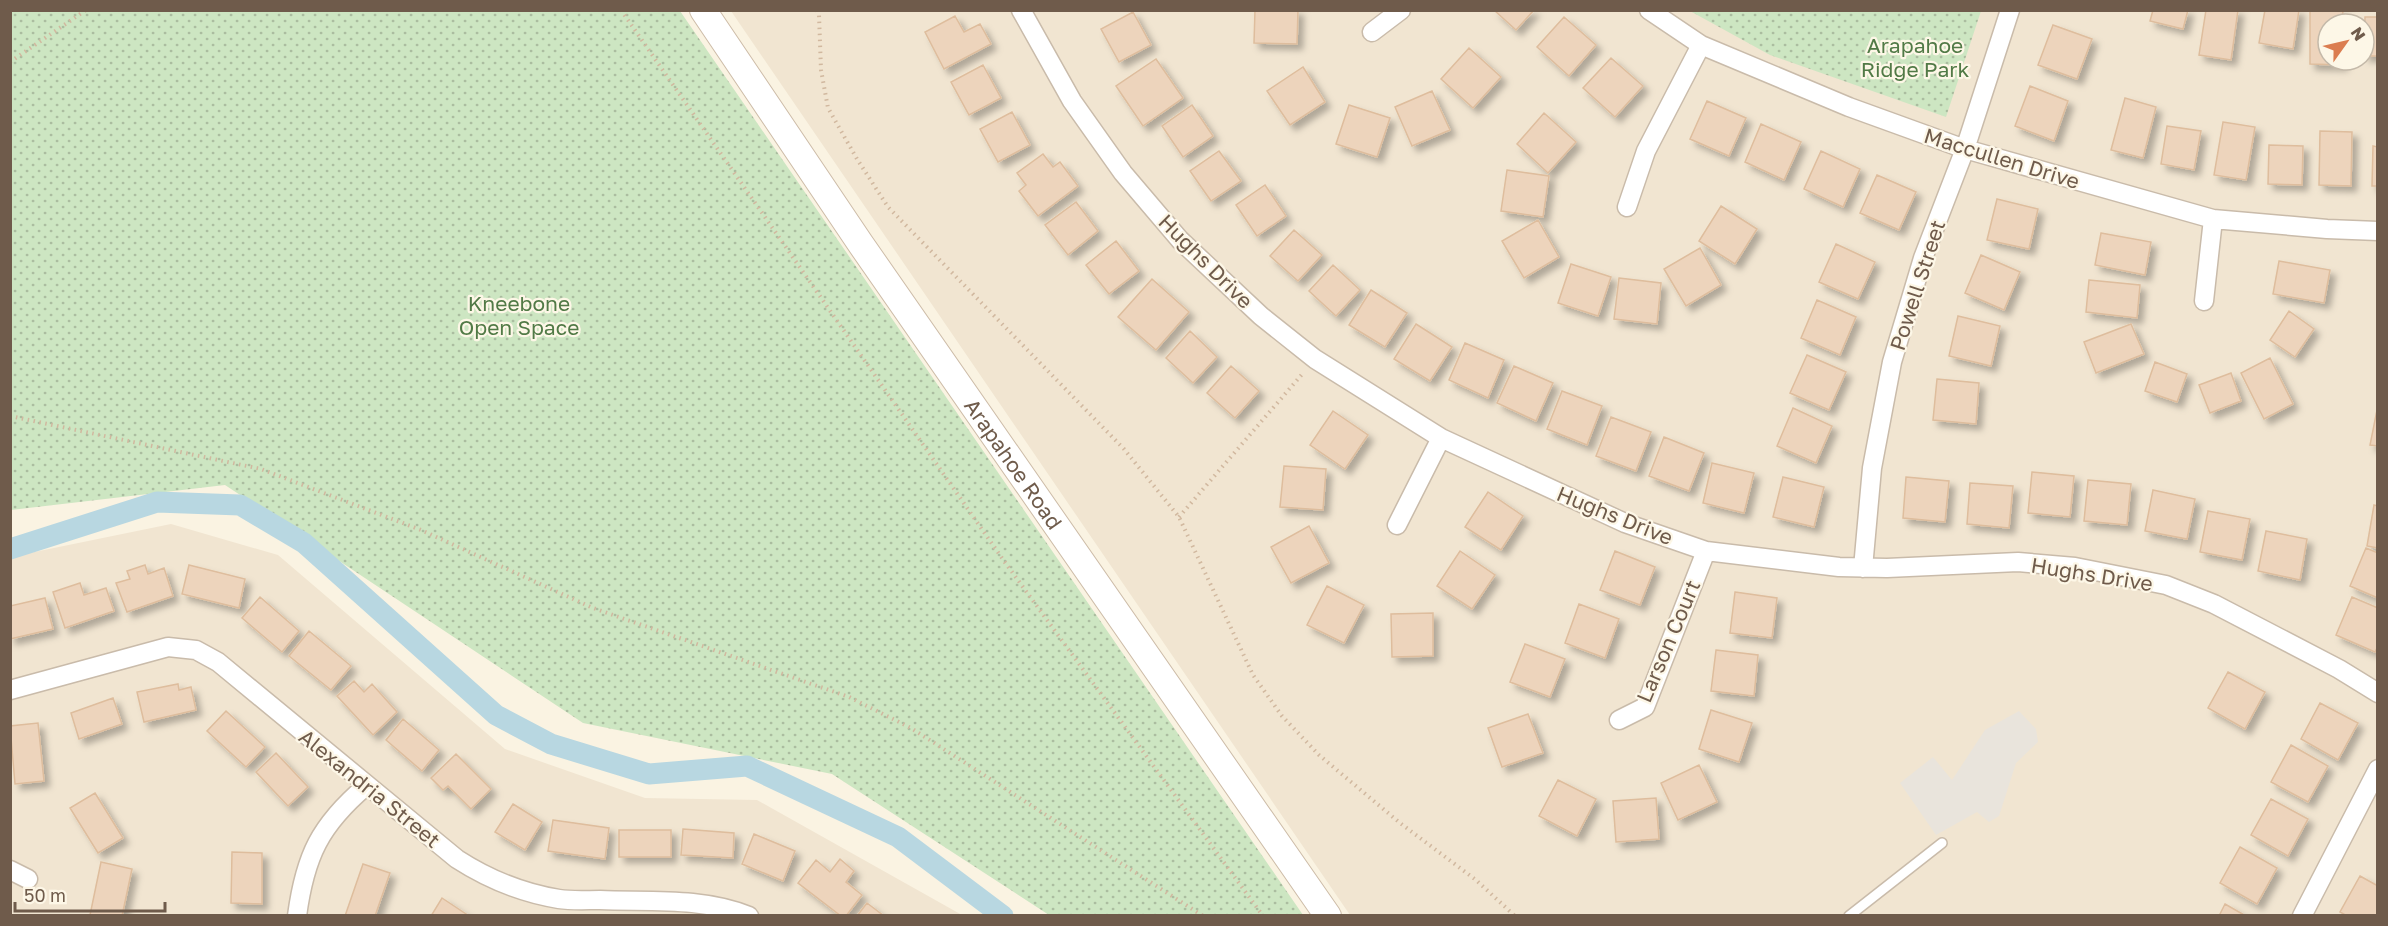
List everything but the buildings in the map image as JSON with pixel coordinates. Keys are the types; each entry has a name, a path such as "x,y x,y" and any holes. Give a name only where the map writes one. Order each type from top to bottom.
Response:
{"main road":[{"name":"Arapahoe Road","path":"703,10 860,243 1328,915"}],"street":[{"name":"Hughs Drive","path":"1021,10 1072,101 1123,173 1180,240 1261,316 1315,359 1441,438 1625,523 1706,551 1863,568 2018,562 2075,567 2166,585 2214,604 2339,669 2378,693"},
{"path":"1372,32 1401,10"},
{"name":"Maccullen Drive","path":"1649,10 1701,45 1849,107 1965,149 2213,219 2327,230 2378,231"},
{"name":"Powell Street","path":"1863,568 1872,468 1892,362 1923,258 1965,149 2010,10"},
{"path":"1626,207 1646,151 1701,45"},
{"path":"2204,301 2213,219"},
{"path":"1397,525 1441,438"},
{"name":"Larson Court","path":"1619,720 1645,707 1706,551"},
{"name":"Alexandria Street","path":"10,690 168,647 196,650 218,662 457,860 477,872 512,887 560,899 698,903 749,915"},
{"path":"2302,915 2378,769"},
{"path":"297,915 308,860 323,832 342,806 366,786"},
{"path":"10,870 28,879"}],"lane":[{"path":"1849,915 1942,843"}],"path":[{"path":"10,62 86,10"},
{"path":"621,10 1004,561 1263,915"},
{"path":"817,10 820,70 828,108 888,207 1124,449 1179,517 1253,675 1282,716 1319,755 1400,823 1476,880 1515,915"},
{"path":"1179,517 1315,359"},
{"path":"10,416 261,469 421,530 592,608 849,697 911,728 1203,915"}],"shaded area":[{"path":"731,11 2377,11 2377,915 1350,915"},
{"path":"171,524 278,555 505,749 645,798 757,800 962,915 11,915 10,557"},
{"path":"2019,711 2036,729 2038,742 2016,763 1999,816 1989,822 1977,812 1936,835 1900,783 1933,757 1952,780 1985,730"}],"green space":[{"name":"Kneebone Open Space","path":"10,11 680,11 1303,915 1049,915 832,774 583,723 225,485 11,510"},
{"name":"Arapahoe Ridge Park","path":"1690,11 1981,11 1946,117 1770,55"}],"waterway":[{"path":"10,549 157,502 240,505 304,543 496,715 551,744 649,774 747,766 898,837 1003,916"}]}
